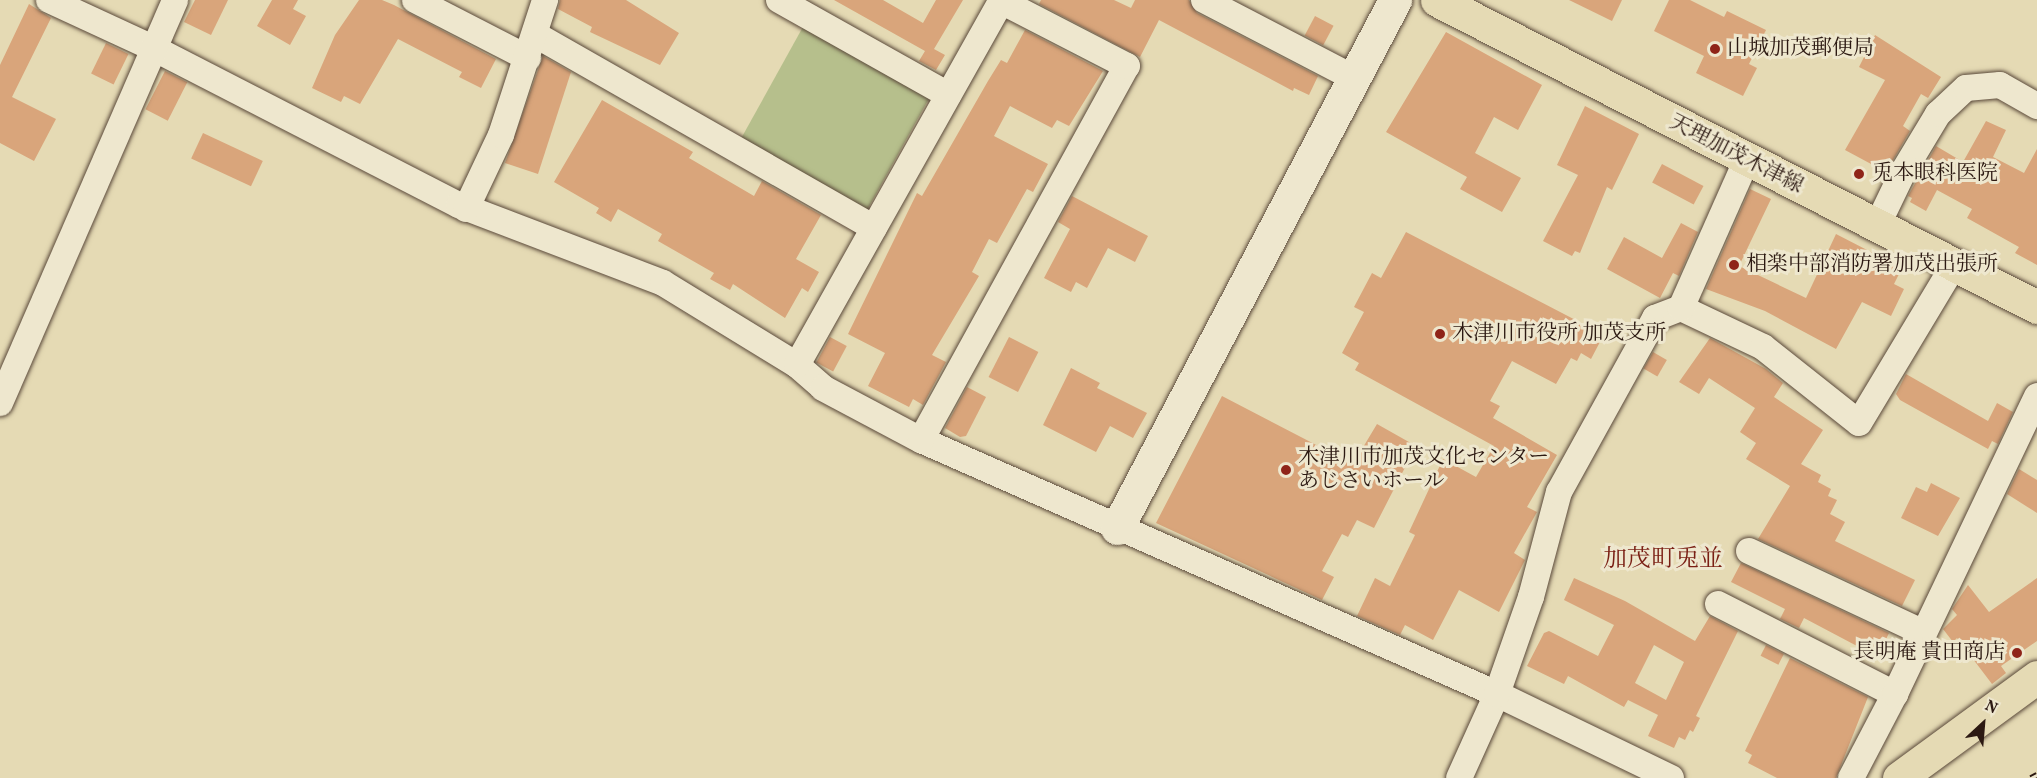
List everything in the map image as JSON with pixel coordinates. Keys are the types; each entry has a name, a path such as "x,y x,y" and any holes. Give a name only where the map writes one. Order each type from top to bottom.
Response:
{"main road":[{"name":"天理加茂木津線","path":"1437,0 1746,161 1878,224 2037,307"},
{"path":"1899,778 2037,677"}],"street":[{"path":"49,0 154,49 466,209 663,283 797,365 823,388 921,440 1497,694 1671,778"},
{"path":"0,404 175,0"},
{"path":"415,0 532,47 873,228"},
{"path":"466,209 501,135 532,47 545,0"},
{"path":"797,365 1001,0 1127,66 921,440"},
{"path":"1204,0 1354,78"},
{"path":"1117,528 1395,0"},
{"path":"794,4 948,95"},
{"path":"1878,224 1903,172 1938,114 1966,88 2000,85 2037,106"},
{"path":"1459,778 1497,694 1531,597 1559,492 1573,462 1655,318 1681,308 1746,161"},
{"path":"1681,308 1763,347 1859,423 1955,263"},
{"path":"1851,778 1895,694 1922,632 2037,396"},
{"path":"1749,551 1922,632"},
{"path":"1718,604 1895,694"}],"green space":[{"path":"804,25 931,95 865,213 739,143"}],"building":[{"path":"195,0 228,0 211,35 184,22"},
{"path":"272,0 298,0 293,9 306,16 290,45 257,26"},
{"path":"359,0 382,0 394,5 496,59 481,88 459,77 462,72 398,39 360,104 344,96 341,102 312,88 335,35"},
{"path":"560,0 626,0 679,33 660,65 590,32 592,27 558,9"},
{"path":"834,0 883,0 923,23 936,0 963,0 934,49 945,55 936,70 919,61 925,51"},
{"path":"1041,0 1114,0 1131,8 1135,0 1189,0 1197,13 1318,76 1309,95 1294,88 1293,91 1159,20 1140,57 1039,4"},
{"path":"1569,0 1622,0 1612,21"},
{"path":"1669,0 1690,0 1724,17 1727,11 1766,30 1749,64 1757,68 1743,96 1696,73 1704,56 1654,31"},
{"path":"29,4 51,18 12,97 56,119 34,161 0,143 0,65"},
{"path":"1315,16 1334,26 1323,45 1305,35"},
{"path":"1025,30 1103,71 1069,126 1057,120 1052,128 1010,106 994,136 1048,164 1033,192 1027,189 997,243 989,239 972,272 979,276 932,355 946,362 923,405 913,399 909,407 868,386 885,353 848,334 917,193 922,196 1001,60 1007,63"},
{"path":"1446,32 1542,85 1518,130 1494,117 1475,153 1521,178 1502,212 1460,189 1467,177 1386,132"},
{"path":"1875,35 1941,77 1928,98 1921,94 1903,126 1910,131 1886,172 1845,150 1885,80 1859,67"},
{"path":"106,43 128,54 114,85 91,74"},
{"path":"543,56 571,72 538,174 505,163"},
{"path":"165,71 187,82 168,121 145,109"},
{"path":"602,100 693,152 689,158 754,196 762,181 821,215 796,259 819,272 808,292 802,288 785,318 733,284 730,290 710,279 714,273 658,241 662,234 618,209 611,222 596,213 599,208 554,182"},
{"path":"1585,106 1639,134 1612,190 1607,187 1580,253 1575,251 1572,256 1543,241 1578,175 1557,165"},
{"path":"1986,121 2006,130 1993,157 2024,173 2037,149 2037,265 2015,253 2019,247 1967,218 1972,209 1937,190 1926,211 1910,202 1912,198 1908,196 1936,146 1963,162"},
{"path":"203,133 263,161 251,186 191,158"},
{"path":"1662,164 1703,186 1694,205 1652,183"},
{"path":"1750,189 1771,199 1739,266 1806,298 1836,234 1902,268 1894,284 1904,289 1891,316 1862,302 1836,349 1765,311 1706,289"},
{"path":"1072,196 1148,236 1135,262 1108,248 1087,288 1076,282 1071,292 1044,278 1070,229 1058,222"},
{"path":"1681,223 1698,232 1679,276 1673,273 1660,298 1607,269 1624,237 1662,258"},
{"path":"1406,232 1589,327 1587,332 1601,340 1591,359 1581,353 1577,361 1571,358 1556,384 1512,361 1490,401 1500,406 1493,418 1557,455 1527,507 1537,512 1514,553 1525,560 1499,612 1459,590 1433,640 1405,625 1400,635 1357,616 1375,578 1390,586 1415,535 1409,532 1443,459 1476,477 1494,446 1355,370 1359,363 1342,353 1364,312 1354,307 1372,273 1381,278"},
{"path":"830,337 847,346 833,372 816,363"},
{"path":"1009,337 1038,352 1018,392 989,377"},
{"path":"1710,338 1766,369 1783,383 1774,397 1823,430 1801,464 1821,475 1818,482 1831,489 1828,496 1837,500 1830,514 1845,522 1835,541 1915,580 1902,606 1758,539 1790,486 1746,459 1756,443 1740,432 1755,408 1709,378 1699,394 1679,382"},
{"path":"1653,352 1667,360 1657,376 1644,368"},
{"path":"1071,368 1100,383 1097,388 1147,413 1133,438 1110,426 1096,452 1043,425"},
{"path":"1906,374 1988,421 1997,403 2013,412 1998,444 1992,441 1988,449 1900,400 1896,394"},
{"path":"967,387 986,397 966,436 960,437 945,428"},
{"path":"1222,396 1353,464 1377,424 1416,446 1374,528 1357,520 1348,537 1342,534 1322,571 1334,577 1322,600 1156,523"},
{"path":"2019,469 2037,480 2037,513 2007,494"},
{"path":"1931,483 1960,498 1938,536 1901,518 1916,487 1927,492"},
{"path":"1741,563 1889,633 1880,652 1877,650 1874,655 1804,618 1799,628 1780,619 1785,609 1731,582"},
{"path":"1574,578 1625,601 1695,641 1710,616 1738,631 1696,716 1700,718 1693,732 1690,730 1685,740 1679,737 1674,748 1648,736 1658,715 1628,700 1624,707 1568,676 1564,684 1527,666 1544,633 1549,631 1598,656 1614,625 1564,600","holes":["1654,645 1684,662 1666,700 1635,683"]},
{"path":"2037,578 2037,641 2001,666 2006,673 1992,684 1957,638 1953,642 1943,629 1957,615 1952,609 1968,585 1989,612"},
{"path":"1766,645 1784,654 1778,665 1761,656"},
{"path":"1790,658 1868,697 1836,778 1777,778 1748,763 1752,755 1745,751"}],"railway":[{"path":"2031,778 2037,775"}],"place":[{"name":"山城加茂郵便局","path":"1715,49"},
{"name":"兎本眼科医院","path":"1859,174"},
{"name":"相楽中部消防署加茂出張所","path":"1734,265"},
{"name":"木津川市役所 加茂支所","path":"1440,334"},
{"name":"木津川市加茂文化センター あじさいホール","path":"1286,470"},
{"name":"長明庵 貴田商店","path":"2017,653"}],"district":[{"name":"加茂町兎並","path":"1663,561"}]}
